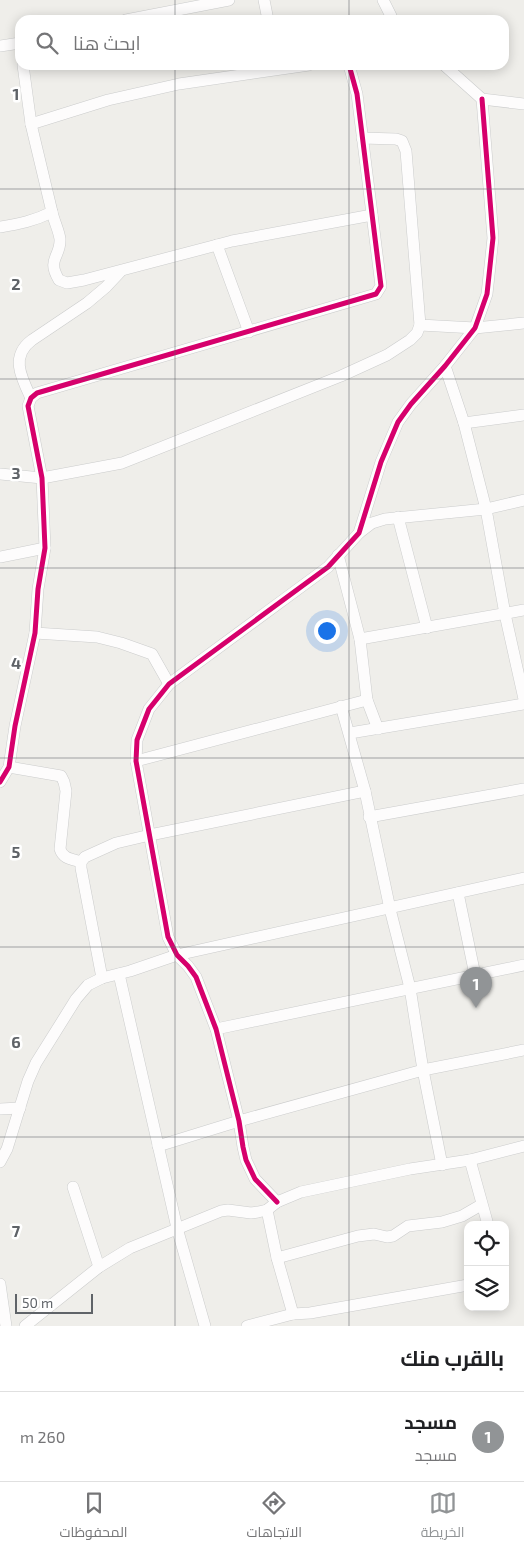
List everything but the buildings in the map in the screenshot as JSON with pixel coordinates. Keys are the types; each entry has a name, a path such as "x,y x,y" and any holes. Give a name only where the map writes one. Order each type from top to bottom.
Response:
{"street":[{"path":"146,15 193,3 229,0"},
{"path":"264,0 267,15"},
{"path":"383,0 390,15"},
{"path":"0,46 15,44"},
{"path":"24,70 31,124 60,240 54,260 54,271 59,280 67,283 84,280 232,241 372,215"},
{"path":"31,124 108,100 180,84 261,70"},
{"path":"0,782 9,767 15,726 35,633 38,589 45,548 42,478 28,406 31,398 37,394 376,294 380,286 372,215 357,94 350,70"},
{"path":"449,70 482,100 524,104"},
{"path":"359,533 381,462 398,422 411,404 446,366 475,328 487,294 494,238 482,100"},
{"path":"0,474 42,478 122,463 341,376 387,355 410,340 417,333 420,325 406,151 402,141 396,139 362,138"},
{"path":"0,227 36,220 52,212"},
{"path":"217,245 248,332"},
{"path":"31,398 20,373 18,359 23,348 95,296 122,270"},
{"path":"420,325 475,328 524,323"},
{"path":"446,366 464,423 486,508 524,700"},
{"path":"464,423 524,415"},
{"path":"277,1202 255,1179 251,1172 242,1147 239,1121 216,1029 196,977 177,956 168,936 136,761 136,740 149,709 169,684 328,567 359,533 372,523 385,518 486,508 524,500"},
{"path":"398,517 427,628"},
{"path":"0,557 45,548"},
{"path":"338,555 360,639 368,700 378,729"},
{"path":"360,639 524,610"},
{"path":"35,633 97,637 152,654 169,684"},
{"path":"136,761 368,700"},
{"path":"350,733 524,704"},
{"path":"341,706 365,791 390,909 410,988 423,1070 442,1165"},
{"path":"9,767 61,776 66,791 61,854 81,862"},
{"path":"369,817 524,788"},
{"path":"102,978 81,868 81,862 85,857 116,844 150,835 365,791"},
{"path":"0,1162 7,1149 28,1080 76,999 88,985 102,978 177,956 524,878"},
{"path":"458,893 474,974"},
{"path":"216,1029 474,974 524,967"},
{"path":"119,974 177,1228 205,1326"},
{"path":"158,1146 239,1121 423,1070 524,1050"},
{"path":"0,1108 20,1108"},
{"path":"25,1326 99,1267 130,1248 225,1210 251,1213 267,1210 277,1202 301,1192 410,1169 470,1160 524,1146"},
{"path":"470,1160 487,1221"},
{"path":"73,1187 99,1267"},
{"path":"277,1258 358,1236 374,1234 387,1237 393,1236 408,1226 442,1222 462,1216 481,1205"},
{"path":"267,1210 277,1258 293,1314"},
{"path":"0,1284 6,1326"},
{"path":"247,1326 293,1314 464,1286"}],"cycle path":[{"path":"0,782 9,767 15,726 35,633 38,589 45,548 42,478 28,406 31,398 37,393 376,294 381,286 357,94 350,70"},
{"path":"277,1202 255,1179 246,1160 239,1121 216,1029 196,977 177,955 168,937 136,761 137,740 149,709 169,684 328,567 359,533 381,462 398,422 475,328 487,294 493,238 482,99"}],"place":[{"name":"مسجد","path":"476,1008"}]}
